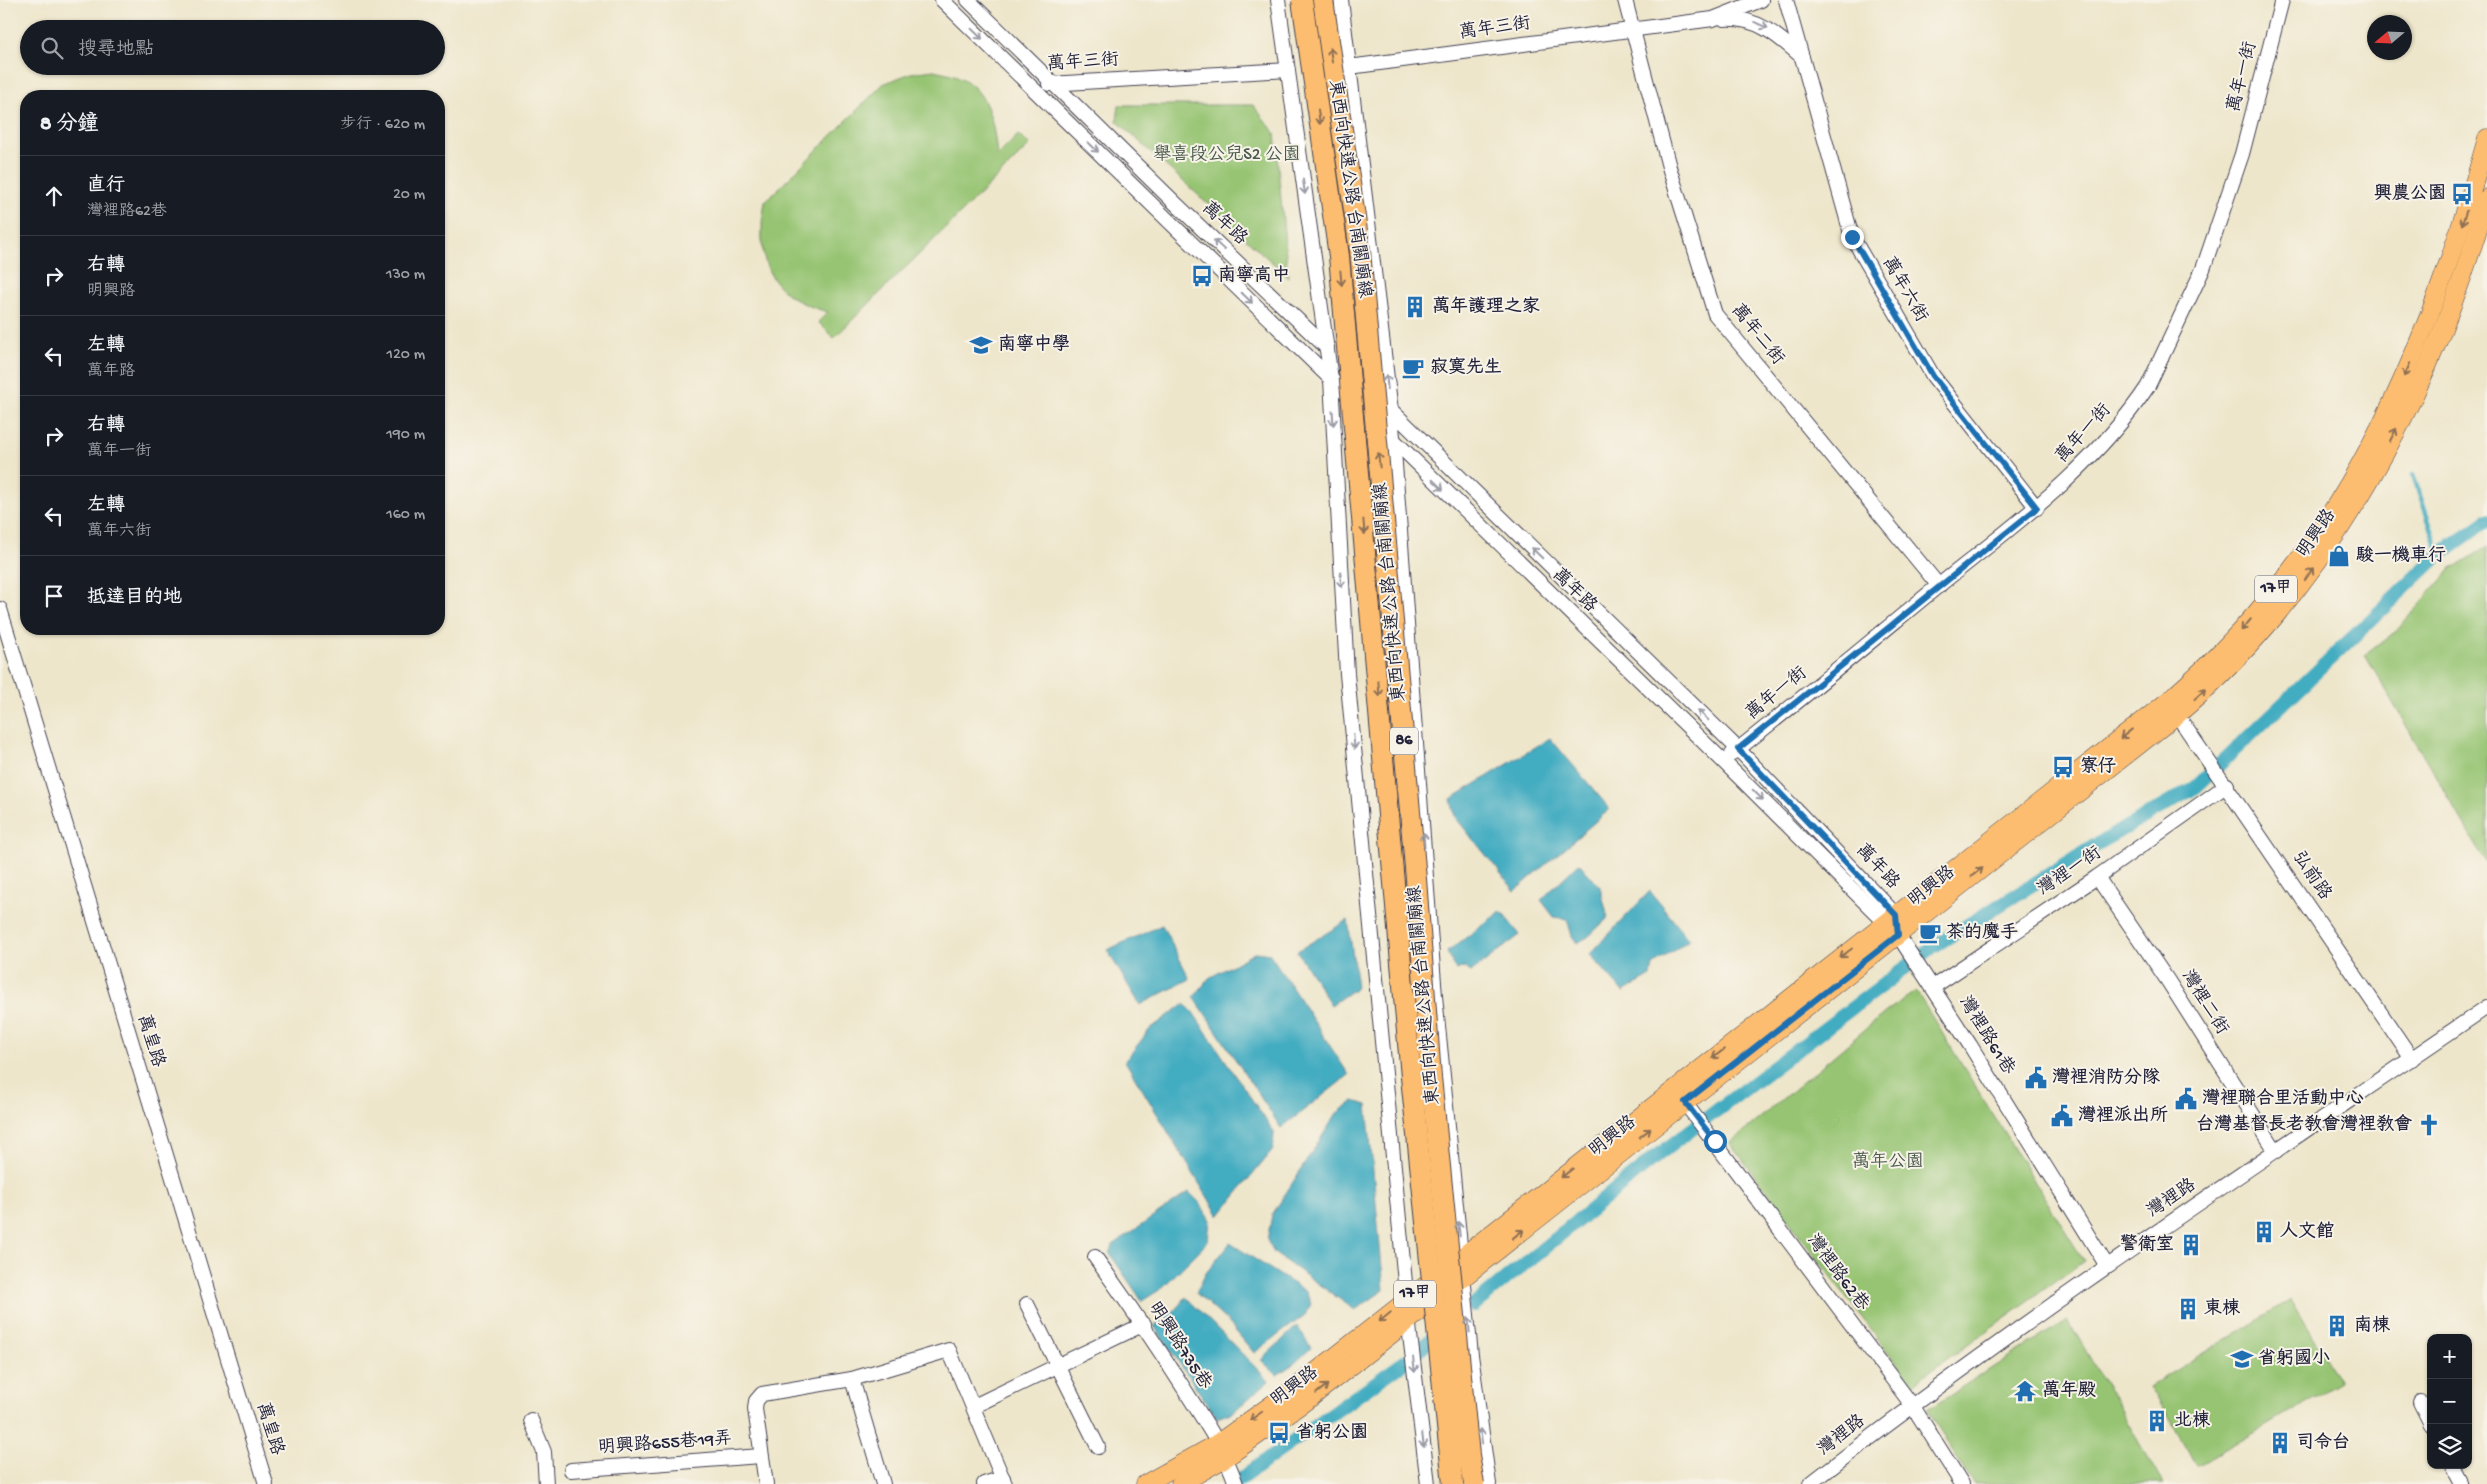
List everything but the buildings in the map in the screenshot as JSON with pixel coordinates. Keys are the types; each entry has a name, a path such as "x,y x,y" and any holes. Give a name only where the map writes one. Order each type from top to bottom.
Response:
{"highway":[{"name":"東西向快速公路 台南關廟線","path":"1302,0 1339,256 1412,1087 1454,1484"},
{"name":"東西向快速公路 台南關廟線","path":"1322,0 1360,251 1431,1077 1469,1455 1474,1484"}],"main road":[{"name":"明興路","path":"1180,1484 1224,1453 1313,1396 1409,1321 1680,1095 1893,925 2179,691 2241,631 2290,574 2352,480 2408,370 2445,274 2487,138"},
{"name":"明興路","path":"1893,925 2177,715 2246,650 2304,582 2365,490 2423,376 2457,292 2475,241 2487,198"},
{"name":"明興路","path":"1145,1484 1224,1453 1299,1385 1461,1257 1680,1095"}],"street":[{"name":"萬年路","path":"942,0 1393,441 1893,925"},
{"name":"萬年路","path":"968,0 1168,197 1325,346 1738,749 1893,925"},
{"path":"1278,0 1331,379 1347,674 1409,1321 1428,1484"},
{"path":"1341,0 1391,411 1435,996 1480,1430 1489,1484"},
{"name":"萬年二街","path":"1625,0 1634,28 1669,167 1715,314 1939,586"},
{"path":"1713,19 1741,0"},
{"name":"萬年三街","path":"1349,67 1713,19 1761,0"},
{"name":"萬年六街","path":"1786,0 1852,237 1933,376 2037,508"},
{"name":"萬年一街","path":"1723,761 2037,508 2098,451 2126,416 2148,386 2203,270 2242,154 2282,0"},
{"path":"1713,19 1733,18 1758,23 1769,29 1802,58"},
{"name":"萬年三街","path":"1032,87 1054,83 1288,70"},
{"name":"萬皇路","path":"0,609 266,1484"},
{"name":"弘前路","path":"2177,715 2227,785 2412,1058"},
{"name":"灣裡一街","path":"1930,982 2097,877 2227,785"},
{"name":"灣裡二街","path":"2097,877 2168,981 2276,1151"},
{"name":"灣裡路61巷","path":"1893,925 1908,952 1930,982 2107,1266"},
{"name":"灣裡路","path":"1810,1484 1912,1404 2107,1266 2487,1007"},
{"name":"灣裡路62巷","path":"1680,1095 1912,1404 1962,1484"},
{"name":"明興路735巷","path":"1095,1257 1144,1324 1224,1453 1236,1484"},
{"path":"1027,1304 1098,1447"},
{"path":"974,1406 1144,1324"},
{"path":"766,1484 755,1409 756,1401 762,1394 852,1379 949,1350 1004,1481 984,1484"},
{"path":"852,1379 883,1484"},
{"path":"2420,1402 2427,1416"},
{"path":"531,1420 544,1452 546,1484"},
{"name":"明興路655巷19弄","path":"571,1470 761,1456"},
{"path":"2453,1469 2461,1484"}],"green space":[{"path":"934,70 957,76 977,90 992,121 997,156 1018,135 1030,145 834,338 818,322 828,312 807,305 791,296 779,286 770,273 764,259 762,242 765,202 883,84 911,73"},
{"name":"舉喜段公兒S2 公園","path":"1119,105 1253,105 1275,133 1288,277 1117,121"},
{"path":"2487,547 2487,864 2365,655 2396,631 2449,571"},
{"name":"萬年公園","path":"1916,991 2084,1261 1912,1384 1730,1143 1887,1011"},
{"path":"2291,1300 2340,1382 2197,1466 2150,1386"},
{"path":"2068,1320 2163,1484 1973,1484 1927,1409"}],"water":[{"path":"1550,738 1610,809 1515,891 1455,817 1451,799"},
{"path":"1579,863 1600,887 1608,918 1588,937 1577,943 1572,936 1567,919 1554,917 1541,900"},
{"path":"1650,891 1689,940 1653,965 1651,976 1623,992 1590,954"},
{"path":"1501,911 1520,935 1471,972 1464,967 1456,970 1447,952"},
{"path":"1348,920 1357,987 1331,1005 1297,951"},
{"path":"1162,925 1190,979 1140,1005 1107,950"},
{"path":"1256,952 1270,954 1349,1075 1281,1128 1194,997 1209,978"},
{"path":"1184,1004 1192,1011 1274,1132 1273,1150 1219,1216 1125,1061 1150,1029"},
{"path":"1354,1101 1367,1105 1384,1290 1355,1310 1274,1253 1267,1240 1272,1215 1337,1113"},
{"path":"1189,1192 1200,1203 1210,1220 1208,1242 1161,1289 1142,1301 1110,1254 1113,1245"},
{"path":"1230,1243 1306,1292 1311,1304 1305,1315 1254,1353 1228,1322 1196,1293 1206,1273"},
{"path":"1186,1297 1269,1381 1233,1412 1217,1418 1154,1326 1173,1312"},
{"path":"1297,1326 1311,1348 1295,1363 1277,1375 1261,1360"}],"waterway":[{"path":"2413,475 2440,554"},
{"path":"1474,1305 1658,1155 1934,946 2096,845 2196,787 2440,554 2487,521"},
{"path":"1419,1349 1442,1331"},
{"path":"1233,1484 1406,1361"}],"place":[{"name":"興農公園","path":"2462,194"},
{"name":"南寧高中","path":"1202,276"},
{"name":"萬年護理之家","path":"1415,307"},
{"name":"南寧中學","path":"981,345"},
{"name":"寂寞先生","path":"1413,368"},
{"name":"駿一機車行","path":"2339,556"},
{"name":"寮仔","path":"2063,767"},
{"name":"茶的魔手","path":"1930,933"},
{"name":"灣裡消防分隊","path":"2036,1078"},
{"name":"灣裡聯合里活動中心","path":"2186,1099"},
{"name":"灣裡派出所","path":"2062,1116"},
{"name":"台灣基督長老教會灣裡教會","path":"2429,1125"},
{"name":"人文館","path":"2264,1232"},
{"name":"警衛室","path":"2191,1245"},
{"name":"東棟","path":"2188,1309"},
{"name":"南棟","path":"2337,1326"},
{"name":"省躬國小","path":"2242,1359"},
{"name":"萬年殿","path":"2025,1391"},
{"name":"北棟","path":"2157,1421"},
{"name":"省躬公園","path":"1279,1433"},
{"name":"司令台","path":"2280,1443"}],"route":[{"path":"1715,1141 1685,1102 1898,935 1896,915 1803,815 1738,749 2037,508 1933,376 1852,237"}]}
